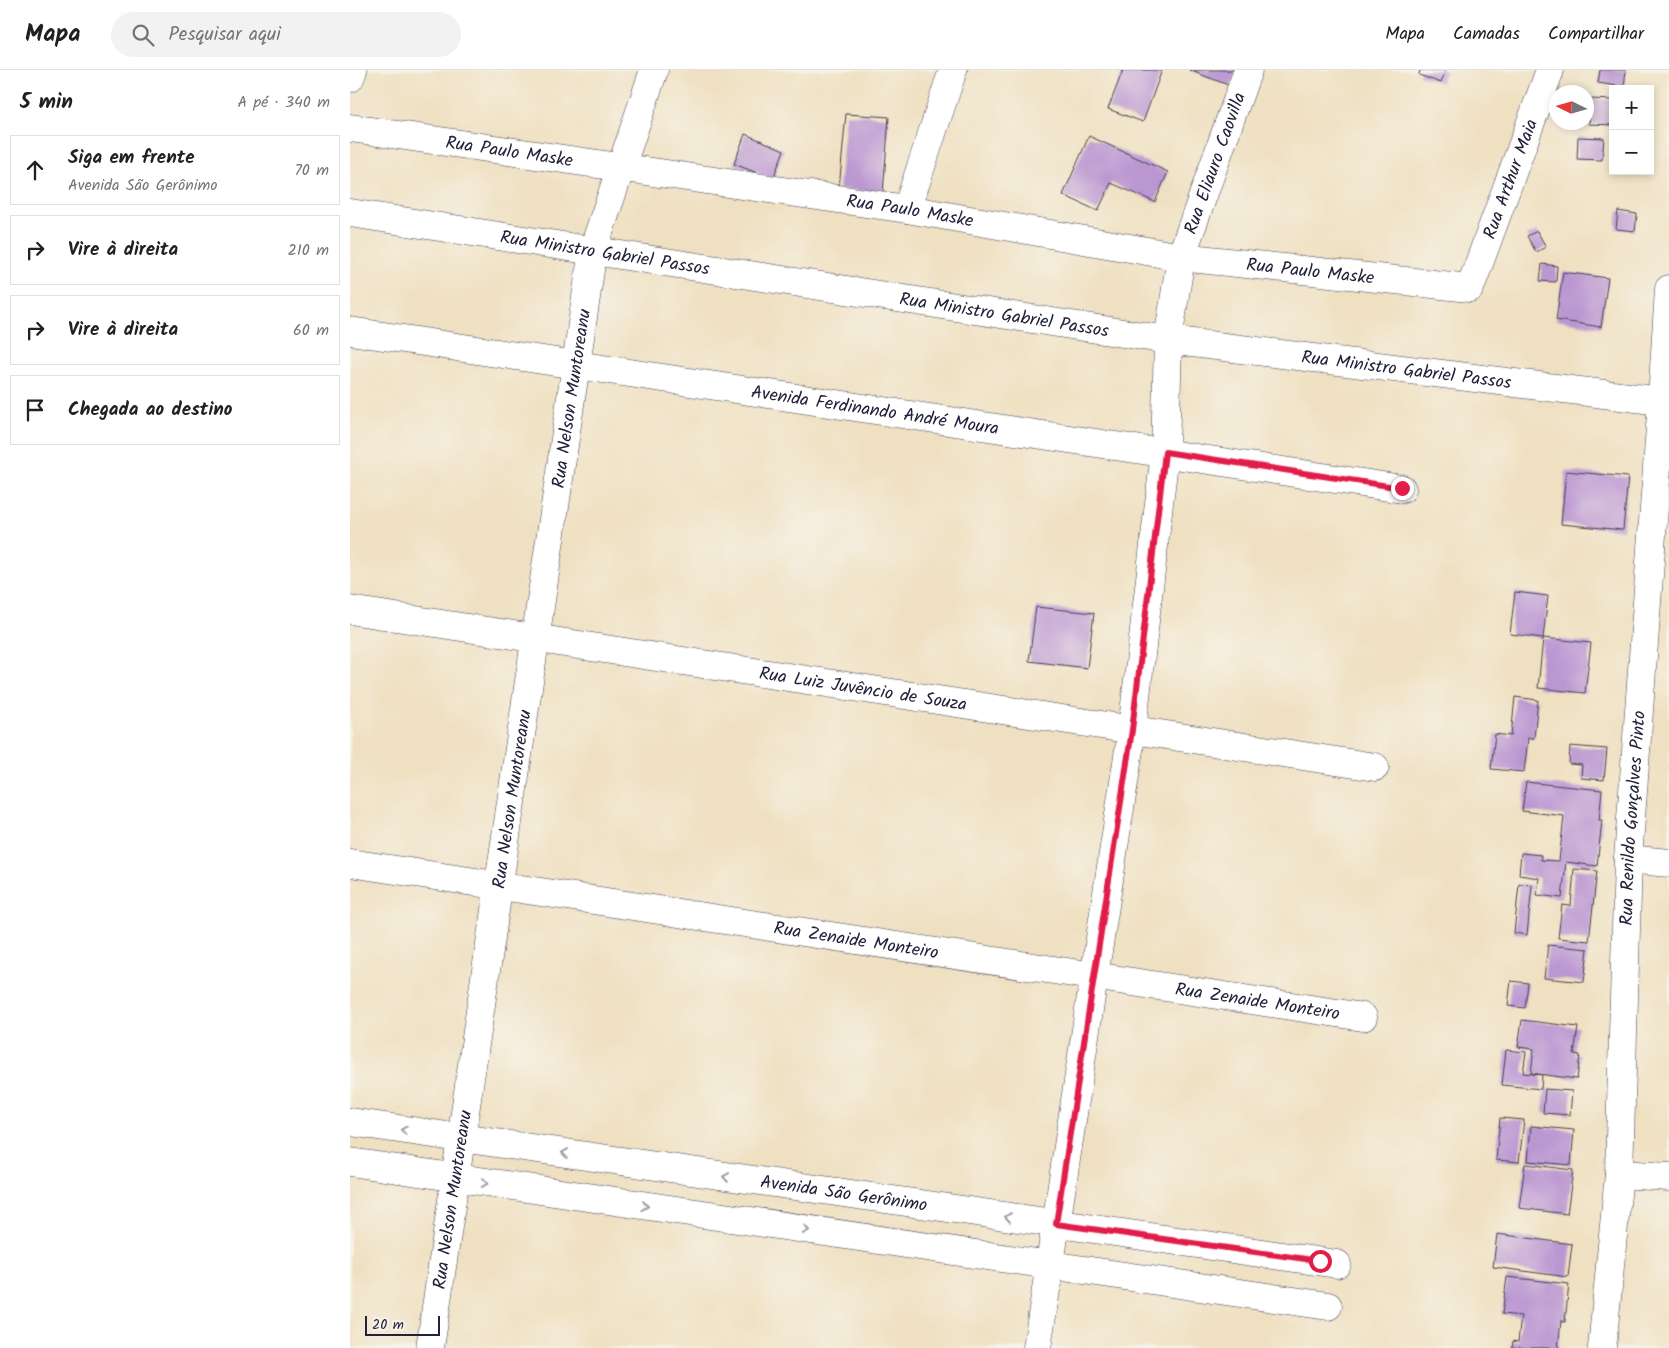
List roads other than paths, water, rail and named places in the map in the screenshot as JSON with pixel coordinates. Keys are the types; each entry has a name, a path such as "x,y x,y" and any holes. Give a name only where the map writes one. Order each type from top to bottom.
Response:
{"street":[{"path":"350,78 353,70"},
{"name":"Rua Nelson Muntoreanu","path":"430,1348 593,250 654,70"},
{"path":"907,209 953,70"},
{"name":"Rua Eliauro Caovilla","path":"1037,1348 1132,730 1165,452 1168,340 1181,256 1248,70"},
{"name":"Rua Arthur Maia","path":"1470,288 1550,70"},
{"name":"Rua Paulo Maske","path":"350,128 907,209 1181,256 1470,288"},
{"name":"Rua Ministro Gabriel Passos","path":"350,213 1168,340 1666,401"},
{"name":"Rua Renildo Gonçalves Pinto","path":"1602,1348 1619,1174 1628,859 1666,401 1669,289"},
{"name":"Avenida Ferdinando André Moura","path":"350,331 1402,488"},
{"name":"Rua Luiz Juvêncio de Souza","path":"350,610 1375,767"},
{"path":"1628,859 1669,863"},
{"name":"Rua Zenaide Monteiro","path":"350,863 1362,1017"},
{"name":"Avenida São Gerônimo","path":"350,1122 1337,1264"},
{"path":"350,1162 1328,1306"},
{"path":"1619,1174 1669,1177"}]}
